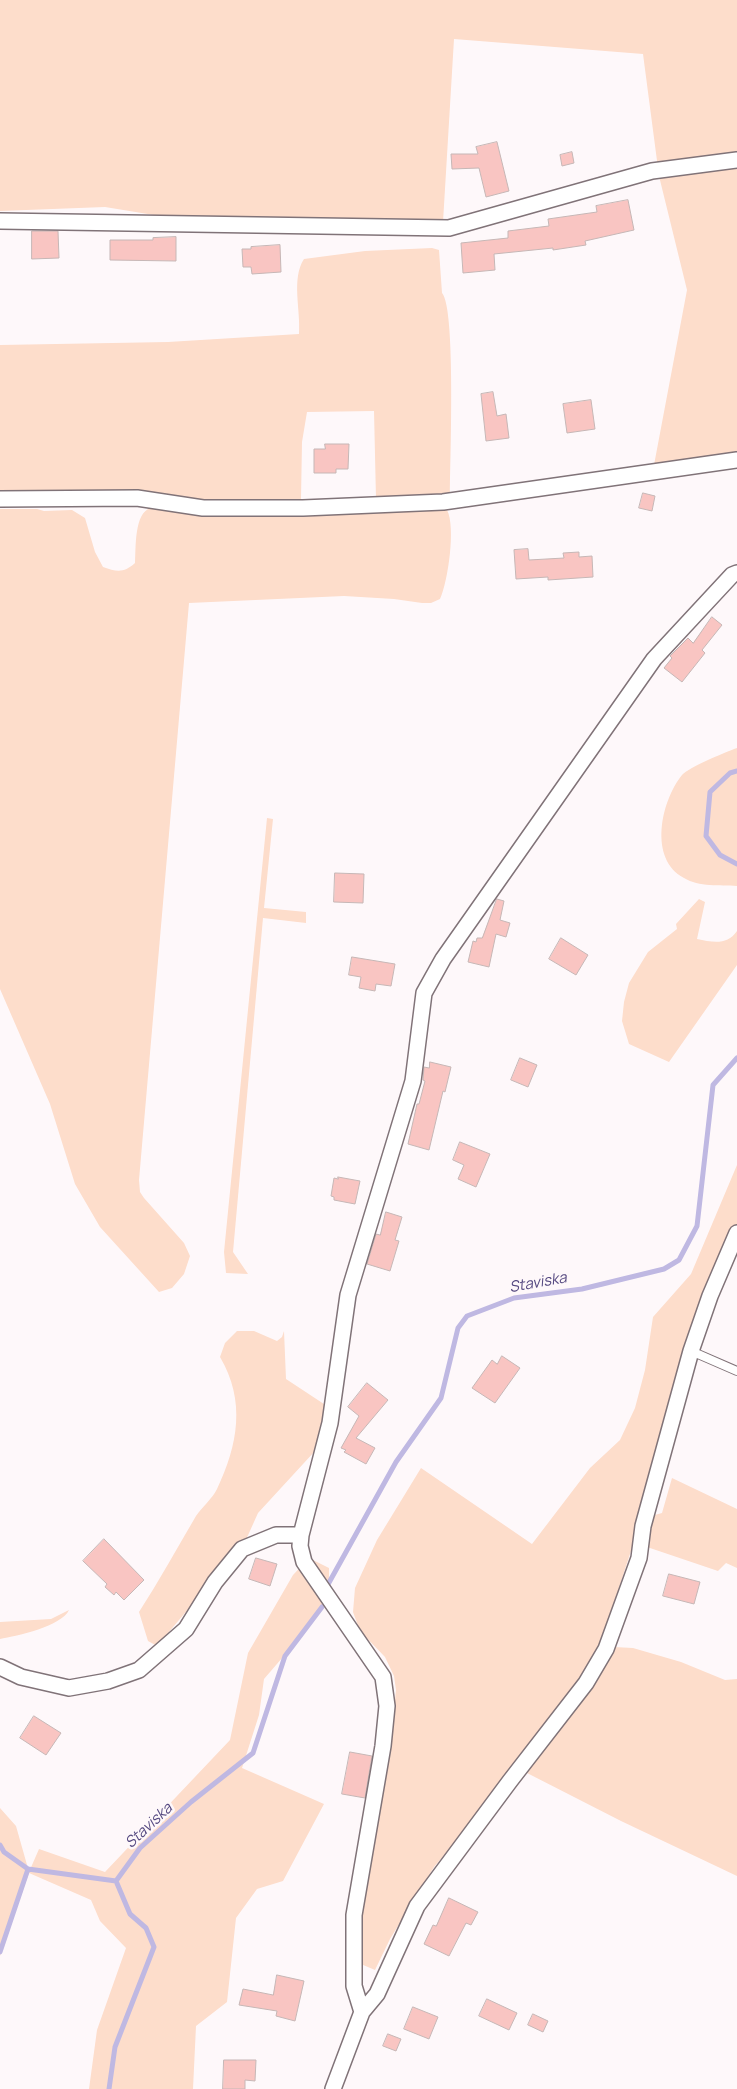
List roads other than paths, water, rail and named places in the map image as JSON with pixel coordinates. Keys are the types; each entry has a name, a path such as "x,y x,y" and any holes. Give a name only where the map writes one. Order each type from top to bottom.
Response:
{"street":[{"path":"0,221 448,228 652,171 737,160"},
{"path":"0,499 137,498 202,508 303,508 443,502 737,460"},
{"path":"362,2012 354,1986 354,1916 383,1746 387,1706 383,1677 304,1562 300,1546 330,1423 348,1295 414,1081 424,993 443,959 654,659 732,575 737,572"},
{"path":"333,2089 362,2012 377,1994 417,1906 586,1683 606,1648 639,1558 643,1526 691,1351 710,1296 737,1232"},
{"path":"0,1667 21,1677 70,1688 108,1681 139,1670 186,1629 215,1582 242,1549 276,1535 301,1536"}],"lane":[{"path":"691,1351 737,1371"}],"waterway":[{"name":"Staviska","path":"737,771 730,773 710,792 706,836 720,855 737,864"},
{"name":"Staviska","path":"326,1588 396,1462 441,1398 458,1328 467,1316 514,1298 582,1289 664,1269 679,1260 697,1226 713,1085 737,1058"},
{"name":"Staviska","path":"109,2089 115,2047 154,1947 146,1928 130,1914 116,1881 140,1848 191,1802 253,1753 285,1656 322,1607"},
{"path":"0,1845 4,1852 28,1869 116,1881"},
{"path":"0,1952 28,1869"}]}
